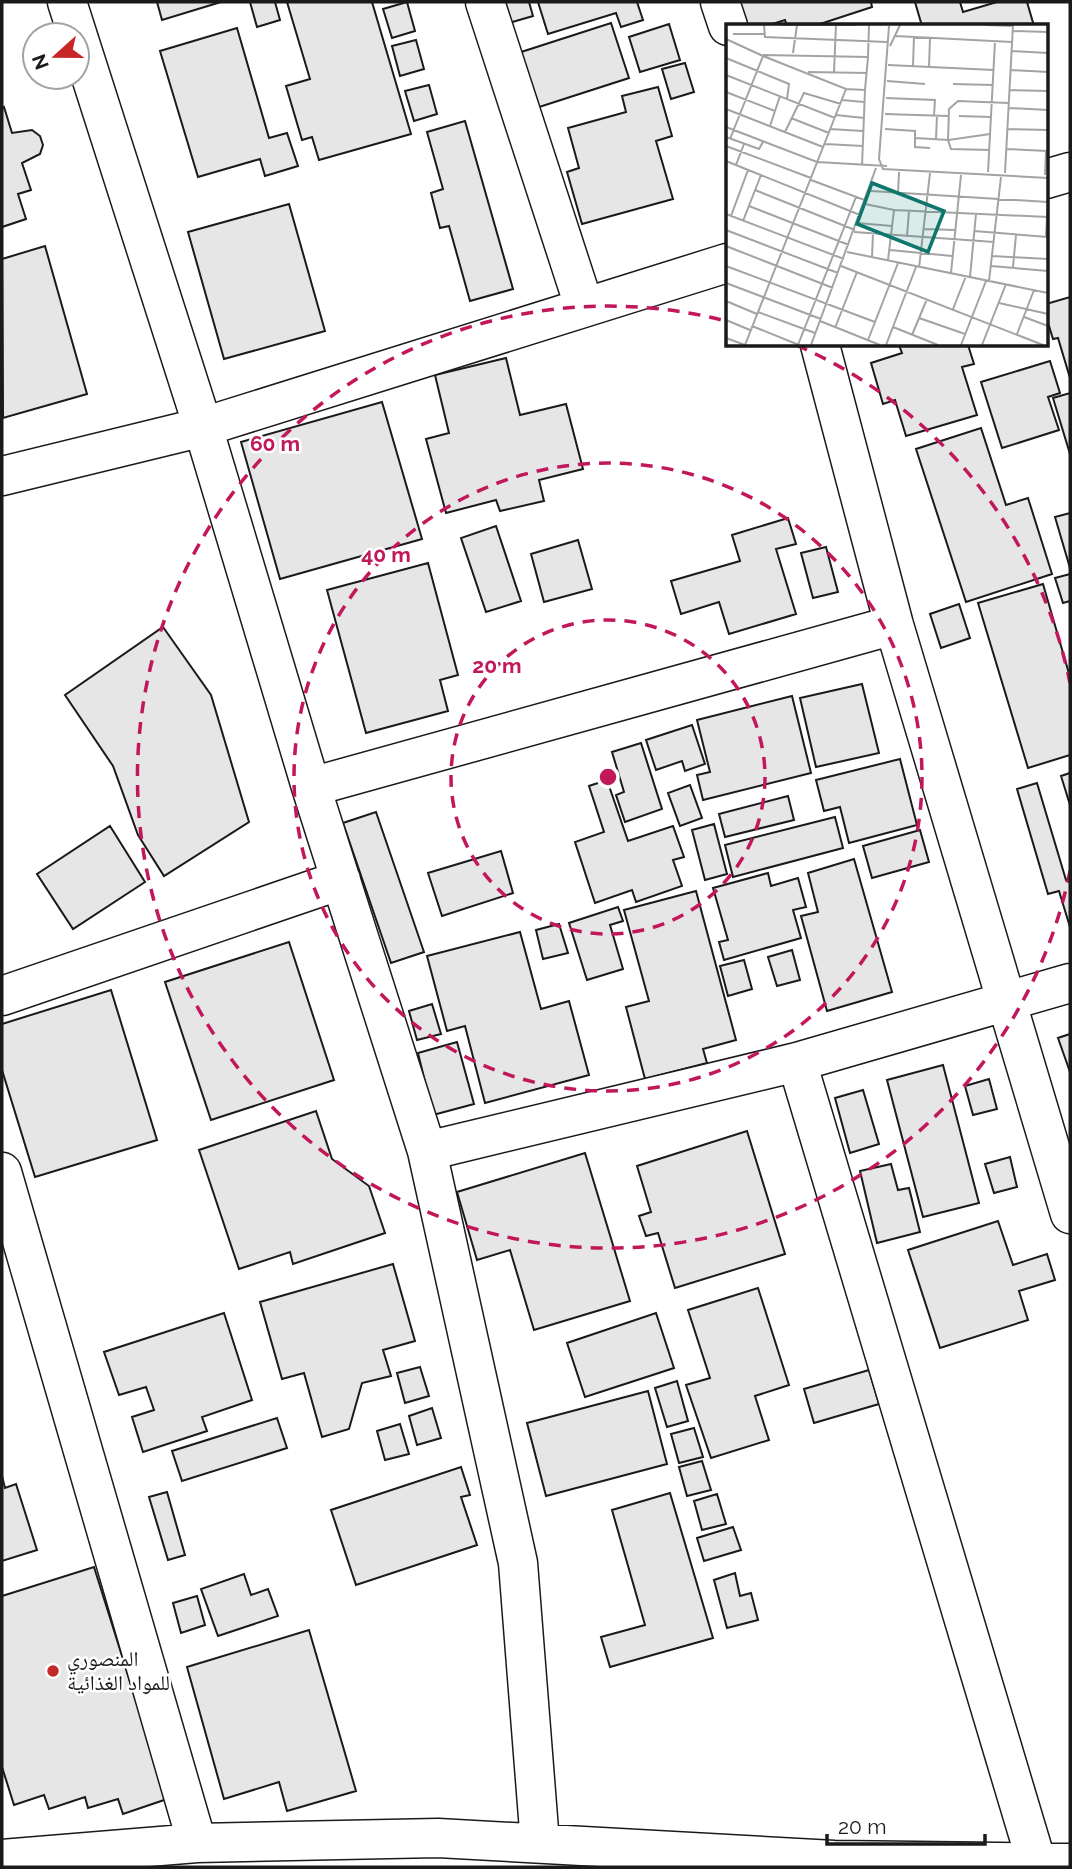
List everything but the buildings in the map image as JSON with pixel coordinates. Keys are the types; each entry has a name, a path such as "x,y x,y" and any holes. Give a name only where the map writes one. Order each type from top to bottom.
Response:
{"street":[{"path":"67,2 202,427 311,788 427,1151 518,1563 540,1843"},
{"path":"485,2 584,306"},
{"path":"720,2 727,24"},
{"path":"1048,178 1070,172"},
{"path":"2,476 202,427 726,263"},
{"path":"820,346 894,625 1070,1214"},
{"path":"311,788 894,625"},
{"path":"2,996 341,880"},
{"path":"427,1151 797,1062 1070,983"},
{"path":"2,1859 197,1843 439,1853 540,1843 834,1864 1053,1864 797,1062"},
{"path":"5,1195 197,1843"}],"place":[{"name":"المنصوري للمواد الغذائية","path":"53,1671"}]}
